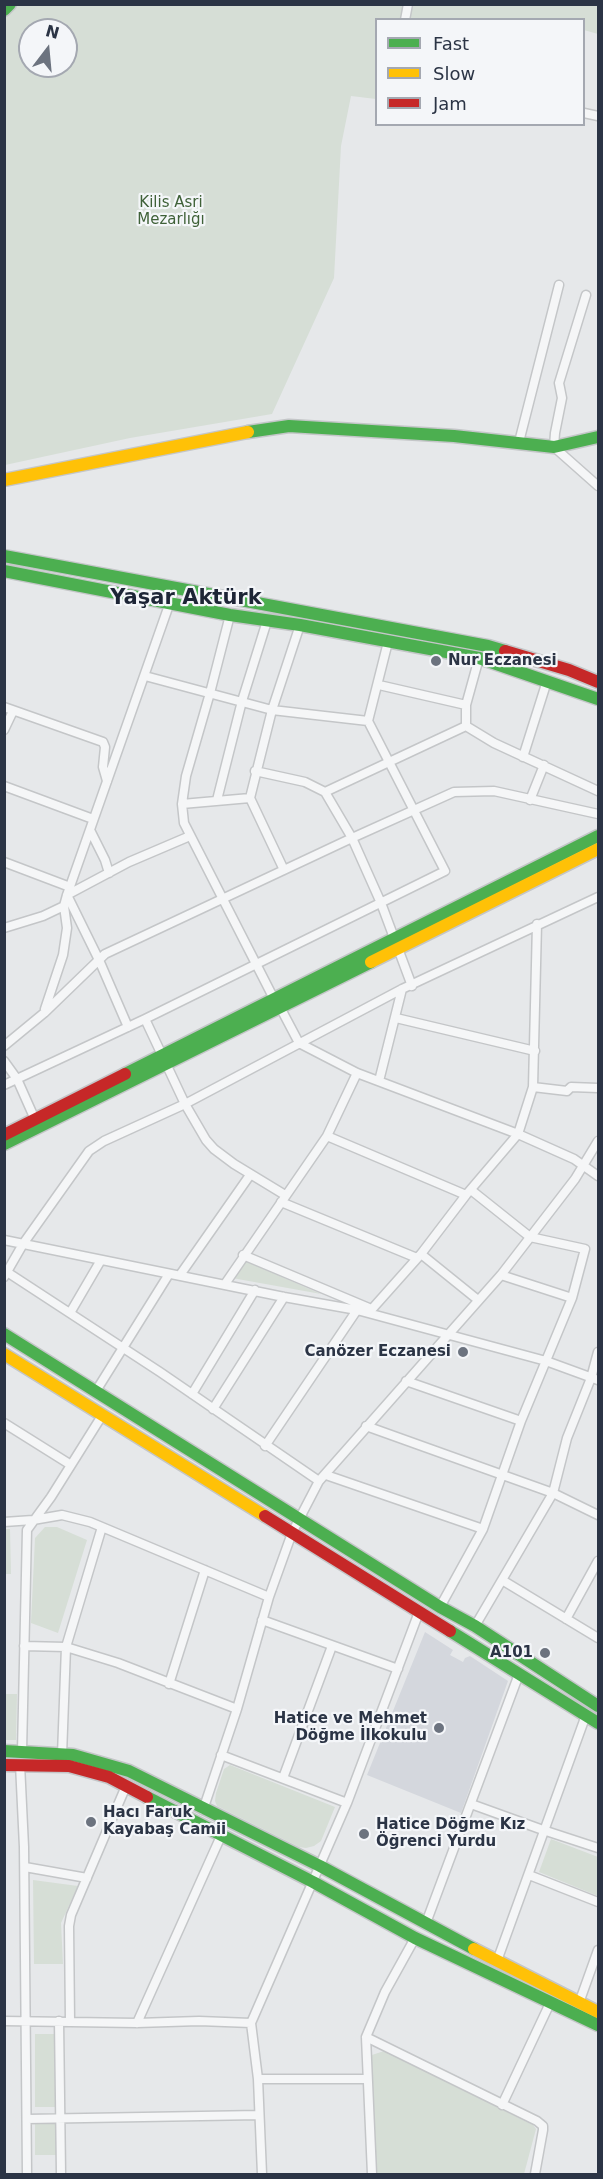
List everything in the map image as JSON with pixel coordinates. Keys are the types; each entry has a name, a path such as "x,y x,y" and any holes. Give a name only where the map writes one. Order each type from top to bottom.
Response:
{"street":[{"path":"4,10 10,4"},
{"path":"519,442 559,285"},
{"path":"554,447 562,398 559,383 586,295"},
{"path":"4,480 225,436 289,426 519,442 554,447 598,437"},
{"path":"554,447 598,486"},
{"path":"4,556 488,646 569,670 598,682"},
{"path":"4,572 230,615 300,625 479,658 598,699"},
{"path":"44,1013 63,955 67,928 64,906 68,891 175,588"},
{"path":"230,615 186,776 182,804 184,823 299,1043 357,1073 518,1134 574,1160 598,1176"},
{"path":"217,800 267,621"},
{"path":"284,870 250,798 272,710 300,625"},
{"path":"4,1085 145,1019 445,871 368,721 379,685 388,642"},
{"path":"466,726 466,705 479,658"},
{"path":"145,675 272,710 368,721"},
{"path":"523,757 548,681"},
{"path":"379,685 466,705"},
{"path":"4,730 9,709 104,742 103,760 107,781"},
{"path":"466,726 523,757 598,791"},
{"path":"325,792 466,726"},
{"path":"530,800 544,765"},
{"path":"255,771 305,782 325,792 352,838 381,903 412,986"},
{"path":"4,786 93,819"},
{"path":"6,1040 44,1013 105,954 454,792 494,791 598,814"},
{"path":"182,804 250,798"},
{"path":"90,830 109,873"},
{"path":"68,891 190,836"},
{"path":"396,945 598,836"},
{"path":"4,1135 37,1123 277,1003 598,849"},
{"path":"4,862 68,891 128,1027"},
{"path":"483,1529 322,1478 265,1446 192,1394 70,1313 6,1274 23,1244 89,1151 104,1141 185,1104 402,989 598,897"},
{"path":"4,928 44,916 64,906"},
{"path":"357,1310 372,1309 419,1256 518,1134 533,1087 537,924"},
{"path":"379,1081 402,989"},
{"path":"396,1018 535,1051"},
{"path":"145,1019 185,1104 213,1149 283,1198 419,1256 478,1300"},
{"path":"4,1061 16,1079 37,1123"},
{"path":"225,1284 327,1136 357,1073"},
{"path":"533,1087 567,1091 571,1087 598,1088"},
{"path":"4,1144 37,1123"},
{"path":"327,1136 469,1192 531,1237 585,1250 572,1298 500,1475 483,1529 440,1607"},
{"path":"203,1810 237,1709 269,1597 292,1533 322,1478 501,1275 584,1167 598,1141"},
{"path":"180,1275 250,1176"},
{"path":"4,1240 255,1290 284,1298 357,1310 546,1361 595,1379"},
{"path":"243,1255 372,1309"},
{"path":"70,1313 101,1260"},
{"path":"96,1391 169,1274"},
{"path":"501,1275 572,1298"},
{"path":"192,1394 255,1290"},
{"path":"213,1409 284,1298"},
{"path":"265,1446 357,1310"},
{"path":"4,1334 598,1704"},
{"path":"475,1626 553,1493 567,1437 595,1379 598,1352"},
{"path":"4,1354 598,1723"},
{"path":"406,1381 521,1421"},
{"path":"27,2175 21,1758 27,1530 51,1497 103,1414"},
{"path":"4,1423 71,1465"},
{"path":"366,1426 553,1493 598,1515"},
{"path":"4,1522 62,1515 102,1527 269,1597"},
{"path":"62,1755 66,1647 102,1527"},
{"path":"566,1619 598,1561"},
{"path":"169,1684 206,1570"},
{"path":"502,1580 598,1638"},
{"path":"262,2175 258,2079 251,2023 347,1803 419,1612"},
{"path":"262,1620 398,1669"},
{"path":"24,1646 66,1647 118,1663 237,1709"},
{"path":"283,1778 332,1646"},
{"path":"426,1923 519,1674"},
{"path":"497,1961 586,1715"},
{"path":"4,1751 21,1758 69,1766 109,1777 313,1882 415,1938 598,2025"},
{"path":"4,1765 21,1758 62,1755 98,1761 129,1772 320,1866 497,1961 598,2012"},
{"path":"221,1755 347,1803"},
{"path":"70,2021 69,1926 126,1786"},
{"path":"471,1804 598,1848"},
{"path":"137,2023 221,1836"},
{"path":"24,1867 87,1878"},
{"path":"529,1875 598,1902"},
{"path":"372,2175 366,2037 385,1992 415,1938"},
{"path":"579,2003 598,1950"},
{"path":"502,2105 551,2001"},
{"path":"4,2021 251,2023"},
{"path":"59,2021 61,2175"},
{"path":"366,2037 537,2121 543,2126 535,2175"},
{"path":"258,2079 367,2079"},
{"path":"27,2119 259,2115"}],"shaded area":[{"name":"Hatice ve Mehmet Döğme İlkokulu","path":"425,1632 453,1650 450,1655 463,1662 470,1656 508,1681 461,1813 367,1775"}],"green space":[{"name":"Kilis Asri Mezarlığı","path":"9,5 598,5 598,34 585,30 585,18 375,18 375,99 351,96 341,146 334,278 272,414 130,438 5,465 4,8"},
{"path":"243,1260 321,1294 232,1278"},
{"path":"45,1527 57,1527 87,1540 58,1633 31,1623 35,1538"},
{"path":"4,1529 10,1529 11,1574 5,1574"},
{"path":"5,1694 17,1694 16,1740 5,1740"},
{"path":"230,1765 335,1807 321,1841 314,1846 299,1847 217,1806 216,1793 224,1769"},
{"path":"551,1839 598,1857 598,1896 539,1872"},
{"path":"33,1880 78,1886 61,1923 63,1964 34,1964"},
{"path":"35,2034 56,2034 56,2107 35,2107"},
{"path":"384,2051 533,2125 536,2129 524,2174 377,2174 369,2064 372,2055"},
{"path":"35,2123 58,2123 58,2155 35,2155"}],"traffic: fast":[{"path":"4,10 10,4"},
{"path":"248,432 289,426 454,436 554,447 598,437"},
{"path":"4,556 505,651"},
{"path":"4,571 230,615 300,625 479,658 598,699"},
{"path":"125,1074 598,836"},
{"path":"4,1144 371,962"},
{"path":"4,1334 440,1607 475,1626 598,1706"},
{"path":"450,1631 598,1723"},
{"path":"4,1751 73,1755 129,1771 320,1866 474,1949"},
{"path":"147,1797 313,1882 415,1938 598,2025"}],"traffic: slow":[{"path":"4,480 248,432"},
{"path":"371,962 598,849"},
{"path":"4,1354 265,1516"},
{"path":"474,1949 598,2012"}],"traffic: jam":[{"path":"505,651 569,670 598,682"},
{"path":"4,1135 125,1074"},
{"path":"265,1516 450,1631"},
{"path":"4,1765 69,1766 109,1777 147,1797"}],"place":[{"name":"Nur Eczanesi","path":"436,661"},
{"name":"Canözer Eczanesi","path":"463,1352"},
{"name":"A101","path":"545,1653"},
{"name":"Hatice ve Mehmet Döğme İlkokulu","path":"439,1728"},
{"name":"Hacı Faruk Kayabaş Camii","path":"91,1822"},
{"name":"Hatice Döğme Kız Öğrenci Yurdu","path":"364,1834"}],"district":[{"name":"Yaşar Aktürk","path":"186,599"}]}
